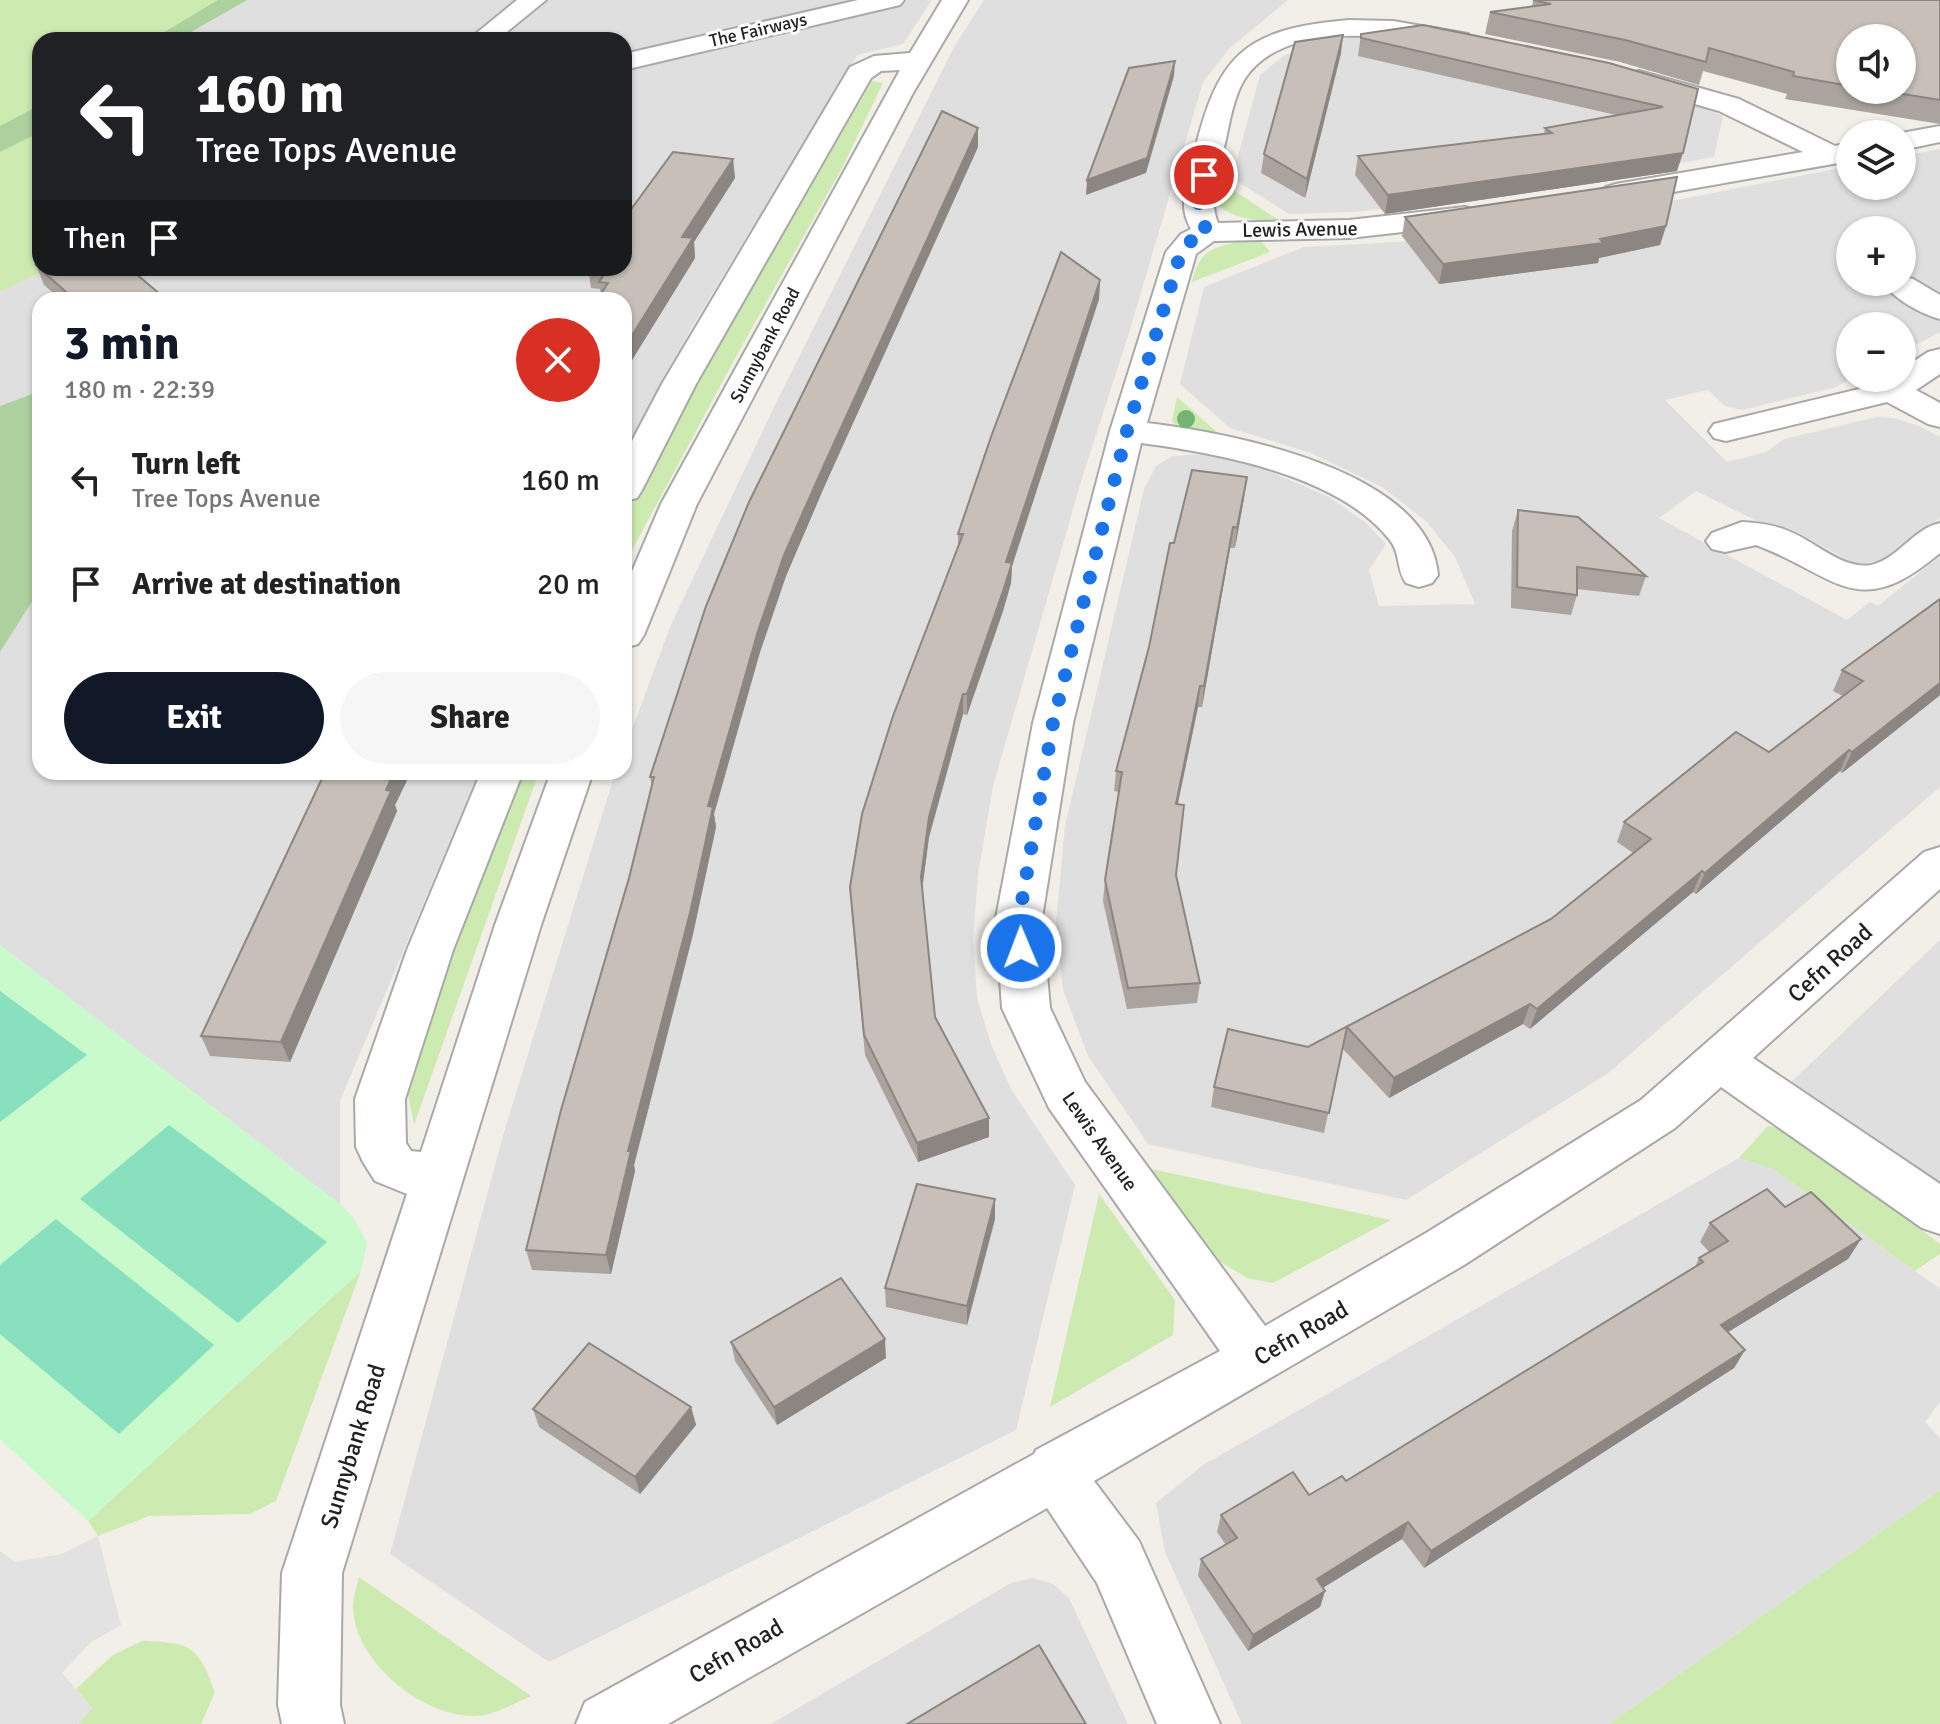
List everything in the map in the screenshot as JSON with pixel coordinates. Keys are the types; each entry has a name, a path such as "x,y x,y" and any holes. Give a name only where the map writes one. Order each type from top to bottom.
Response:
{"street":[{"path":"491,32 533,0"},
{"name":"The Fairways","path":"632,60 891,0"},
{"name":"Sunnybank Road","path":"632,616 679,504 918,60 955,0"},
{"path":"1208,232 1197,203 1229,84 1243,63 1268,46 1309,31 1349,26 1407,29 1485,45"},
{"path":"632,475 679,384 860,73 874,64 918,60"},
{"path":"1610,71 1729,105 1836,151"},
{"path":"1916,138 1940,134"},
{"path":"1585,197 1724,176 1836,154"},
{"name":"Lewis Avenue","path":"1257,1359 1066,1094 1026,1008 1019,918 1053,723 1127,431 1181,252 1192,240 1208,232 1349,229 1492,212"},
{"path":"1916,294 1940,309"},
{"path":"1916,375 1940,359"},
{"path":"1726,431 1888,392"},
{"path":"1894,392 1940,417"},
{"path":"1127,431 1223,445 1278,461 1361,497 1395,523 1417,552 1419,575"},
{"path":"1725,541 1736,532 1753,532 1775,539 1840,573 1862,578 1879,576 1892,570 1940,534"},
{"path":"441,1175 405,1172 393,1166 381,1147 380,1099 430,950 499,780"},
{"name":"Sunnybank Road","path":"313,1724 309,1705 312,1573 518,925 569,780"},
{"name":"Cefn Road","path":"607,1724 1056,1469 1257,1359 1445,1249 1658,1114 1940,863"},
{"path":"1721,1061 1940,1212"},
{"path":"1056,1469 1074,1501 1118,1562 1189,1724"}],"shaded area":[{"path":"247,0 932,0 903,44 857,55 692,327 632,439 632,292 32,292 32,394 0,406 0,292 33,276 632,276 632,32 190,32"},
{"path":"984,0 1288,0 1229,49 1203,82 1129,333 1082,478 993,786 978,874 973,940 977,998 991,1044 1011,1089 1075,1185 1016,1430 549,1662 390,1554 504,1132 612,783 613,780 632,780 632,729 670,627 774,407 954,47"},
{"path":"1395,36 1692,103 1723,116 1714,157 1497,197 1352,212 1289,214 1232,178 1260,75 1283,56 1313,43 1352,37"},
{"path":"1940,149 1940,299 1916,284 1916,216 1836,216 1836,296 1898,296 1940,320 1940,332 1916,345 1916,312 1836,312 1836,386 1742,410 1725,406 1708,390 1665,400 1727,462 1766,452 1784,439 1877,417 1894,418 1919,426 1940,437 1940,518 1880,561 1855,564 1789,528 1763,524 1696,491 1659,518 1847,620 1870,602 1878,606 1940,556 1940,787 1607,1074 1406,1200 1148,1144 1088,1056 1063,990 1056,923 1065,826 1144,489 1156,466 1172,456 1204,454 1262,468 1329,497 1365,522 1386,544 1369,570 1379,606 1475,604 1455,557 1427,522 1382,487 1311,453 1230,428 1180,384 1204,287 1304,247 1435,240 1570,221 1836,169 1836,200 1916,200 1916,153"},
{"path":"32,602 32,780 476,780 340,1101 340,1204 0,945 0,652"},
{"path":"1940,940 1940,1189 1789,1084"},
{"path":"1739,1158 1773,1169 1940,1289 1940,1402 1925,1422 1940,1438 1940,1490 1609,1724 1242,1724 1165,1552 1156,1503 1203,1465"},
{"path":"98,1536 121,1625 91,1642 62,1673 92,1708 78,1724 0,1724 0,1551 15,1562 62,1554"},
{"path":"1033,1578 1053,1584 1069,1598 1128,1724 771,1724 1011,1583"}],"green space":[{"path":"0,0 247,0 191,32 32,32 33,276 0,292"},
{"path":"218,0 247,0 191,32 164,32"},
{"path":"872,81 883,83 842,168 632,550 632,501 649,466"},
{"path":"32,109 32,136 0,152 0,126"},
{"path":"1218,180 1282,222 1246,218 1221,207 1214,201"},
{"path":"1237,242 1262,242 1270,252 1192,282 1198,264 1206,254"},
{"path":"32,394 32,602 0,652 0,406"},
{"path":"1177,397 1218,433 1178,428 1172,421"},
{"path":"514,780 536,780 414,1125 408,1094 437,984"},
{"path":"0,945 340,1204 352,1216 367,1242 361,1271 88,1521 0,1439"},
{"path":"0,991 87,1055 0,1122"},
{"path":"169,1125 327,1242 238,1323 80,1199"},
{"path":"1768,1126 1789,1130 1940,1244 1940,1254 1915,1271 1773,1169 1739,1158"},
{"path":"1142,1167 1391,1220 1273,1283 1247,1278 1212,1257"},
{"path":"1099,1194 1175,1300 1173,1335 1050,1407"},
{"path":"56,1219 214,1345 119,1434 0,1334 0,1265"},
{"path":"361,1271 276,1501 250,1514 149,1516 98,1536 88,1521"},
{"path":"1940,1490 1940,1724 1609,1724"},
{"path":"359,1577 531,1696 485,1715 441,1710 419,1700 381,1669 366,1649 353,1607"},
{"path":"142,1641 182,1645 197,1656 215,1692 201,1724 78,1724 92,1708 76,1689 113,1655"}],"building":[{"path":"1533,0 1940,0 1940,100 1916,96 1916,24 1836,24 1836,84 1793,76 1794,72 1709,48 1706,62 1625,40 1490,12 1551,4"},
{"path":"1423,25 1609,63 1698,89 1683,153 1388,195 1358,156 1552,133 1545,128 1663,107 1361,38 1361,34"},
{"path":"1343,35 1307,179 1264,154 1295,42"},
{"path":"1175,61 1147,158 1087,180 1129,68"},
{"path":"942,111 978,128 784,555 758,631 708,806 713,807 690,913 628,1151 631,1151 606,1255 526,1250 561,1110 629,878 654,777 650,777 706,606 749,502"},
{"path":"673,152 733,159 682,237 693,238 632,335 632,292 602,292 608,283 599,282 603,276 632,276 632,208"},
{"path":"1677,177 1666,226 1600,239 1603,243 1443,264 1405,217"},
{"path":"1061,252 1100,280 1006,562 1012,563 1003,591 967,694 963,694 929,817 921,877 935,1017 989,1118 917,1143 864,1035 850,887 862,814 893,716 963,534 958,534 992,434"},
{"path":"48,276 138,276 158,292 66,292"},
{"path":"1192,470 1247,477 1237,528 1233,527 1204,686 1200,686 1176,804 1184,805 1176,875 1200,983 1128,988 1105,880 1122,772 1116,771 1149,647 1170,543 1174,543"},
{"path":"1518,510 1578,517 1646,576 1577,567 1577,595 1517,587"},
{"path":"1940,599 1940,683 1852,752 1849,750 1705,873 1702,871 1537,1009 1530,1004 1394,1078 1347,1027 1329,1113 1214,1087 1228,1029 1308,1047 1551,919 1651,839 1624,822 1736,732 1769,752 1863,681 1842,670"},
{"path":"321,780 390,780 386,790 391,791 281,1042 201,1036"},
{"path":"917,1184 995,1199 967,1306 885,1288"},
{"path":"1767,1189 1785,1207 1811,1192 1861,1239 1721,1325 1745,1350 1431,1551 1408,1522 1317,1579 1325,1591 1253,1635 1201,1559 1237,1538 1221,1515 1293,1472 1309,1495 1342,1476 1346,1481 1703,1262 1699,1258 1728,1241 1710,1223"},
{"path":"841,1278 885,1339 774,1407 731,1342"},
{"path":"589,1343 691,1407 635,1477 533,1409"},
{"path":"1039,1645 1086,1724 907,1724"}],"route":[{"path":"1021,948 1019,918 1053,723 1127,431 1181,252 1192,240 1208,232 1197,203 1204,175"}]}
